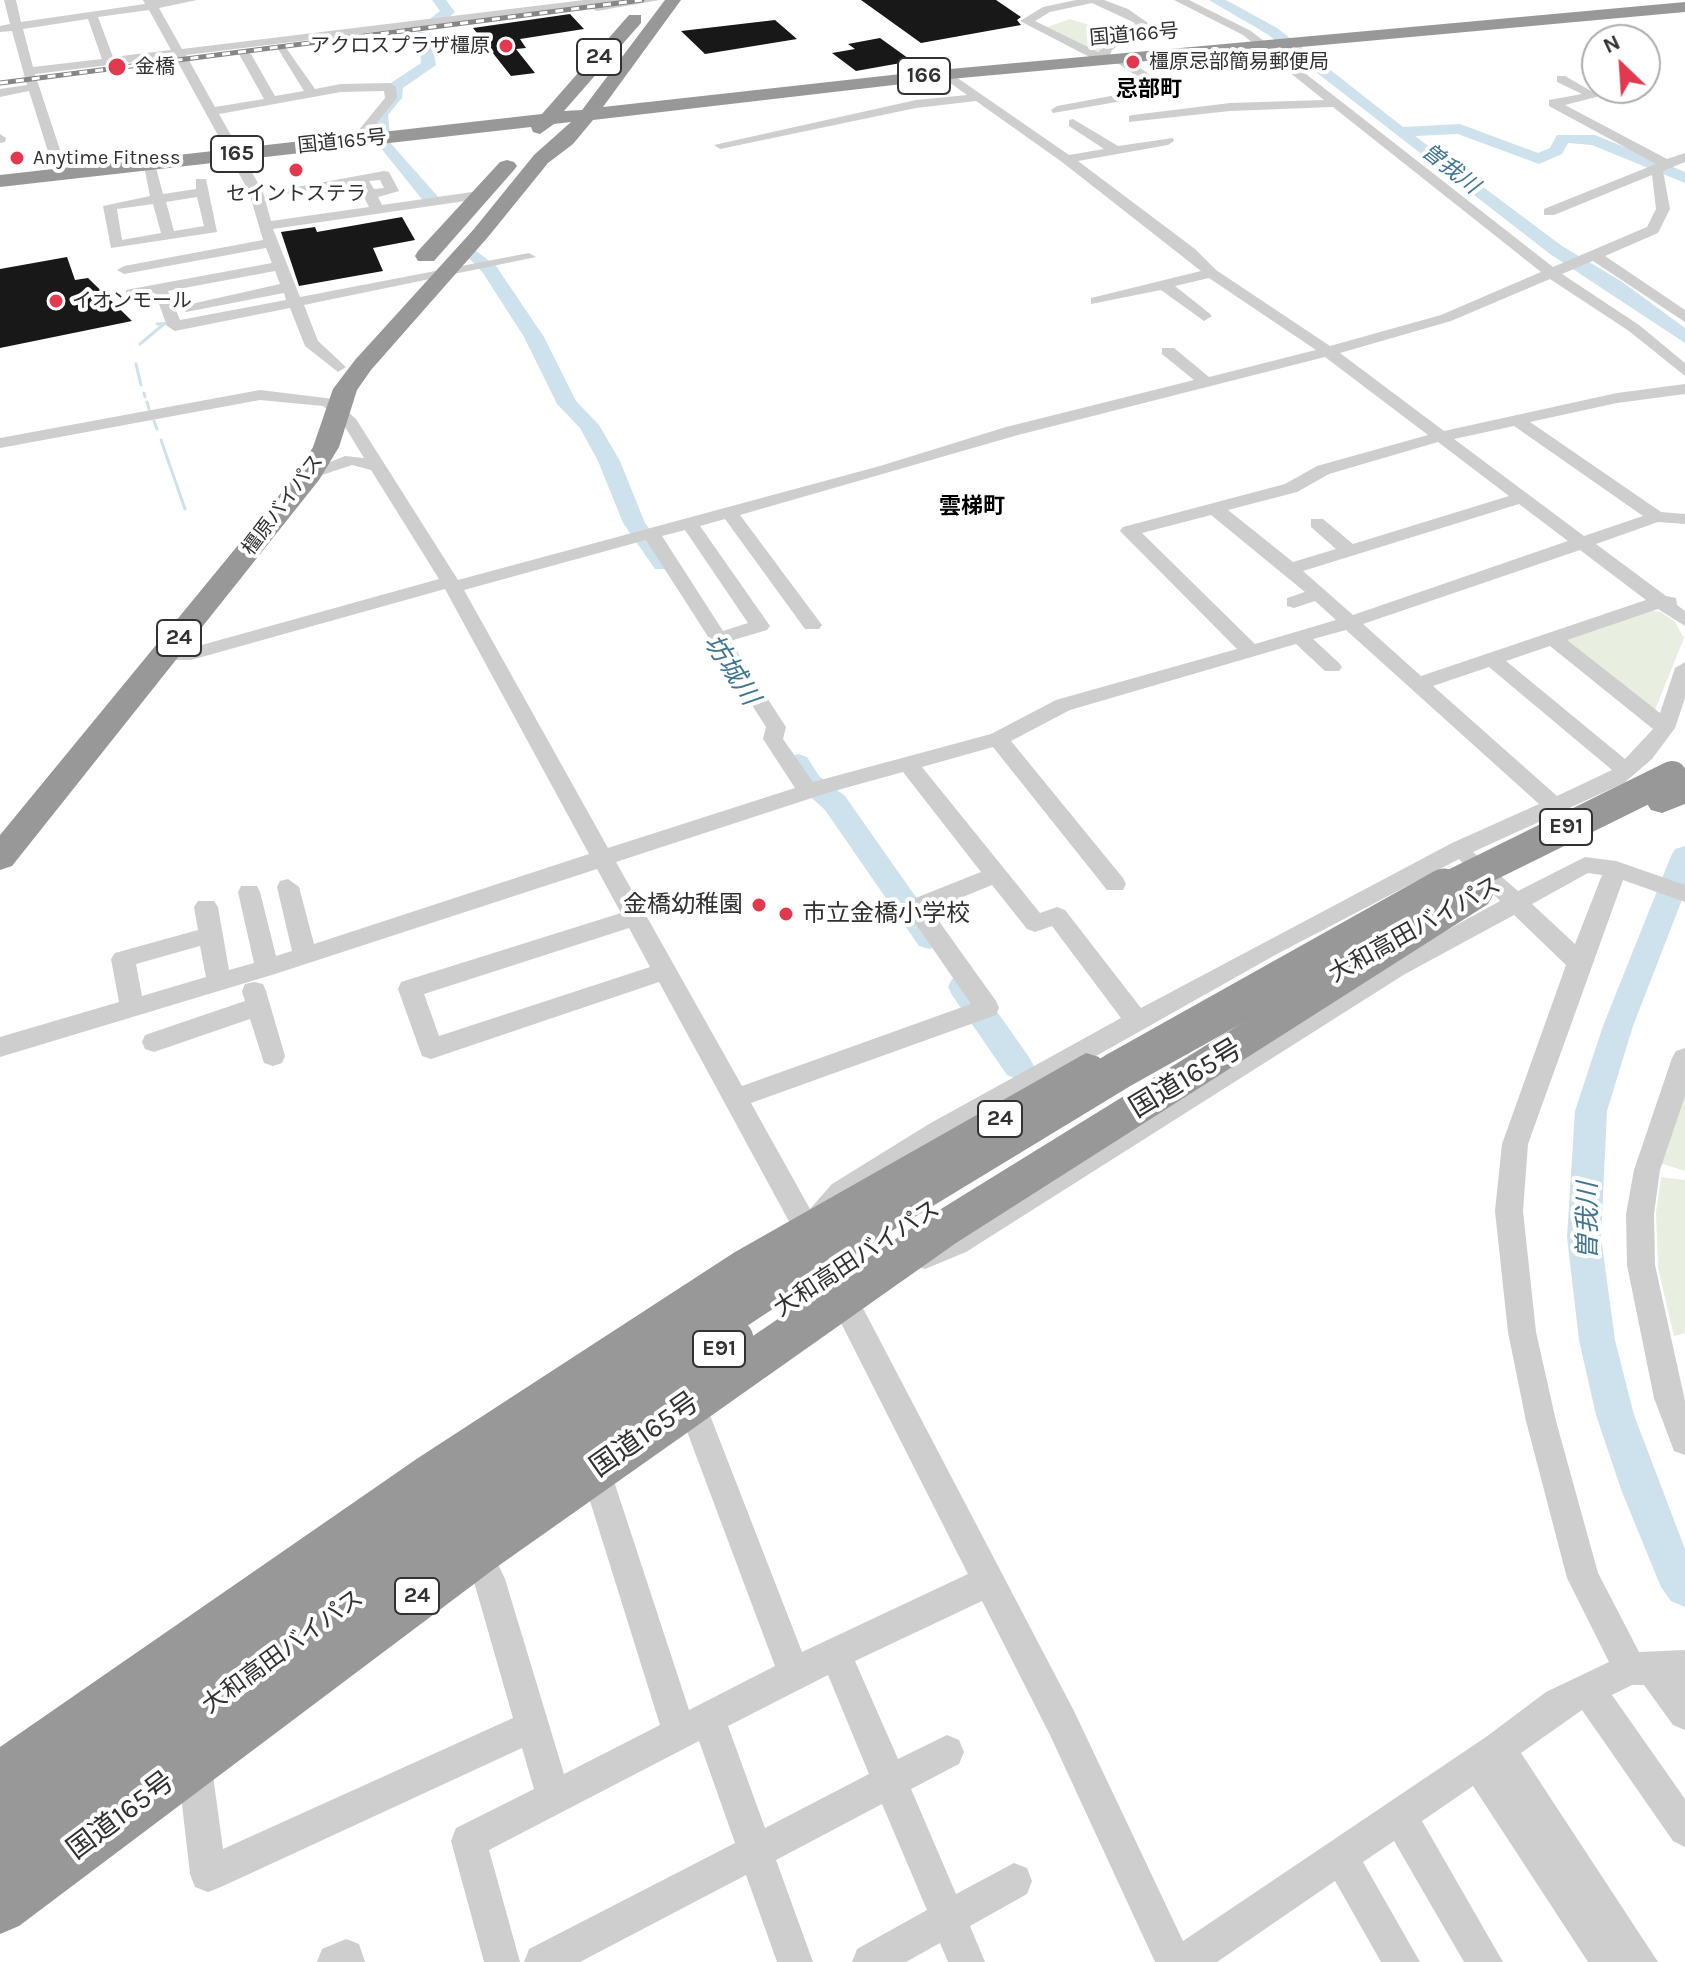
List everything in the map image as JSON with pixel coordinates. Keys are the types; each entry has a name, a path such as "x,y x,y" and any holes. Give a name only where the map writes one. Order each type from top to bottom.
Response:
{"highway":[{"name":"24","path":"382,305 601,54 656,0"},
{"name":"橿原バイパス","path":"0,821 202,587 296,467 330,404 520,184 588,114 673,0"},
{"name":"国道166号","path":"588,114 1107,58 1685,7"},
{"path":"541,126 588,114"},
{"name":"国道165号","path":"0,181 474,128 541,126"},
{"path":"486,188 520,184"},
{"name":"橿原バイパス","path":"0,858 310,474 326,447 330,404 338,367 355,342"},
{"name":"大和高田バイパス","path":"0,1822 329,1583 752,1298 1119,1070 1477,881 1679,784"},
{"name":"24","path":"0,1778 434,1474 808,1230 1193,1008 1477,881"},
{"name":"国道165号","path":"0,1907 477,1552 675,1413 967,1214 1236,1049 1477,881"},
{"name":"大和高田バイパス","path":"0,1861 358,1597 854,1260 1477,881"}],"street":[{"path":"10,0 16,45 30,71 61,174"},
{"path":"0,29 151,3 191,0"},
{"path":"418,29 444,15 611,0"},
{"path":"180,58 656,0"},
{"path":"1107,58 1142,23 1130,13 1093,0 1047,9 1026,21 1107,58 1191,107 1336,103"},
{"path":"1180,0 1239,27 1634,328 1685,371"},
{"path":"151,3 253,187 265,226 317,351 338,367"},
{"path":"92,15 108,60"},
{"path":"30,71 108,60 245,54 385,33"},
{"path":"284,49 324,105"},
{"path":"245,54 288,114"},
{"path":"946,74 978,97 1044,130 1067,159 1190,252 1211,273 1296,328 1685,620"},
{"path":"1561,79 1594,96 1553,103 1659,166"},
{"path":"0,93 33,87"},
{"path":"211,112 314,92 390,87 391,98 364,131 365,140"},
{"path":"1115,150 1054,107 1164,90"},
{"path":"1133,119 1191,107 1222,96"},
{"path":"720,145 916,104 978,97"},
{"path":"1044,130 1108,115"},
{"path":"1067,159 1172,136 1156,116"},
{"path":"1549,212 1685,157"},
{"path":"148,164 169,237"},
{"path":"167,654 191,654 886,470 1012,431 1327,352 1446,318 1597,257 1653,230 1663,209 1659,166"},
{"path":"265,226 332,200 361,178 384,175 392,191 370,194"},
{"path":"361,178 378,210"},
{"path":"202,187 212,229 116,245 110,206 159,198 202,187"},
{"path":"253,187 288,190 378,210 486,188"},
{"path":"288,190 294,205"},
{"path":"124,270 272,243"},
{"path":"160,288 173,319 294,296 402,283 529,257"},
{"path":"1597,257 1685,317"},
{"path":"131,293 281,266"},
{"path":"1096,301 1211,273"},
{"path":"1165,286 1204,316"},
{"path":"1168,351 1207,383"},
{"path":"1252,652 1129,531 1291,488 1323,470 1438,437 1617,398 1685,389"},
{"path":"0,443 243,397 279,395 330,404 380,467 452,585 808,1230 856,1290 989,1581 1062,1723 1174,1962"},
{"path":"1518,421 1657,517"},
{"path":"310,474 351,460 380,467"},
{"path":"1290,569 1521,498"},
{"path":"1215,509 1290,569 1555,806"},
{"path":"729,512 812,625"},
{"path":"0,1047 258,971 815,790 998,739 1063,705 1348,623 1657,517 1685,519"},
{"path":"689,522 760,626 716,639"},
{"path":"1317,523 1350,551"},
{"path":"644,534 815,790"},
{"path":"1294,602 1318,594"},
{"path":"1417,684 1660,602 1685,602"},
{"path":"1299,637 1332,667"},
{"path":"1552,638 1665,728"},
{"path":"1492,659 1626,771"},
{"path":"856,1290 956,1243 1397,968 1477,881 1555,806 1626,771 1645,754 1665,728 1685,668"},
{"path":"998,739 1115,884"},
{"path":"908,764 1035,923 1057,916 1137,1021"},
{"path":"808,1230 841,1192 938,1132 1269,948 1477,881 1585,865 1619,870 1685,894"},
{"path":"1619,870 1579,963 1515,1144 1509,1211 1522,1332 1545,1435 1583,1578 1657,1668 1685,1713"},
{"path":"737,1098 987,1008 916,907 995,875"},
{"path":"1477,881 1579,963"},
{"path":"288,887 305,956"},
{"path":"249,892 258,971 258,1006 273,1056"},
{"path":"206,907 219,981"},
{"path":"636,917 410,989 431,1049 665,971"},
{"path":"132,1007 123,959 210,935"},
{"path":"154,1042 258,1006"},
{"path":"1685,1058 1647,1170 1640,1214 1641,1265 1669,1398 1685,1441"},
{"path":"611,1356 675,1413 794,1674"},
{"path":"595,1469 694,1725 756,1851 795,1962"},
{"path":"434,1474 489,1579 554,1798"},
{"path":"502,1962 469,1841 835,1653 989,1581"},
{"path":"189,1644 208,1874 531,1727"},
{"path":"835,1653 967,1962"},
{"path":"1185,1962 1488,1756 1558,1704 1588,1690 1657,1668"},
{"path":"1588,1690 1685,1829"},
{"path":"542,1962 947,1752"},
{"path":"1488,1756 1610,1962"},
{"path":"1488,1756 1640,1962"},
{"path":"1399,1816 1485,1962"},
{"path":"1340,1856 1402,1962"},
{"path":"870,1962 1014,1881"},
{"path":"335,1962 346,1957 347,1962"}],"shaded area":[{"path":"1070,19 1089,25 1106,45 1100,47 1103,50 1089,54 1039,30"},
{"path":"1649,610 1661,612 1675,622 1684,638 1653,715 1566,645 1567,639"},
{"path":"1685,1094 1685,1171 1660,1163"},
{"path":"1661,1177 1685,1180 1685,1333 1674,1336 1658,1268 1656,1212"}],"building":[{"path":"861,0 996,0 1021,17 1017,20 1021,25 921,43"},
{"name":"アクロスプラザ橿原","path":"570,14 584,29 520,39 526,48 516,49 535,73 511,76 473,28"},
{"path":"775,20 797,39 705,54 681,31"},
{"path":"880,38 912,61 856,71 832,53 855,49 848,44"},
{"path":"402,217 415,240 373,248 383,271 299,286 281,232 315,227 317,232"},
{"name":"イオンモール","path":"67,257 75,280 88,278 132,321 0,348 0,269"}],"waterway":[{"name":"坊城川","path":"436,21 448,12 439,0"},
{"name":"曽我川","path":"1216,0 1272,31 1399,132"},
{"name":"坊城川","path":"382,134 380,115 394,98 396,86 429,65 423,34"},
{"path":"1399,132 1460,129 1539,159 1556,151 1563,138 1595,140 1685,178"},
{"name":"曽我川","path":"1399,132 1556,250 1614,285 1685,337"},
{"name":"坊城川","path":"384,142 431,199"},
{"name":"坊城川","path":"475,255 490,270 534,337 567,404 589,425 609,461 634,523 663,564"},
{"path":"157,324 172,323"},
{"path":"140,344 164,324"},
{"path":"136,364 141,385"},
{"path":"144,393 145,397"},
{"path":"147,402 149,409"},
{"path":"154,421 157,429"},
{"path":"161,440 185,509"},
{"name":"坊城川","path":"798,763 810,782 835,803 929,938"},
{"name":"曽我川","path":"1685,856 1618,1026 1591,1111 1584,1237 1597,1340 1615,1415 1641,1492 1675,1573 1685,1587"},
{"name":"坊城川","path":"963,987 1018,1066"}],"railway":[{"path":"0,83 642,0"}],"place":[{"name":"アクロスプラザ橿原","path":"506,46"},
{"name":"橿原忌部簡易郵便局","path":"1133,62"},
{"name":"金橋","path":"117,67"},
{"name":"Anytime Fitness","path":"17,158"},
{"name":"セイントステラ","path":"296,170"},
{"name":"イオンモール","path":"56,301"},
{"name":"金橋幼稚園","path":"759,905"},
{"name":"市立金橋小学校","path":"786,914"}],"district":[{"name":"忌部町","path":"1149,90"},
{"name":"雲梯町","path":"972,507"}]}
